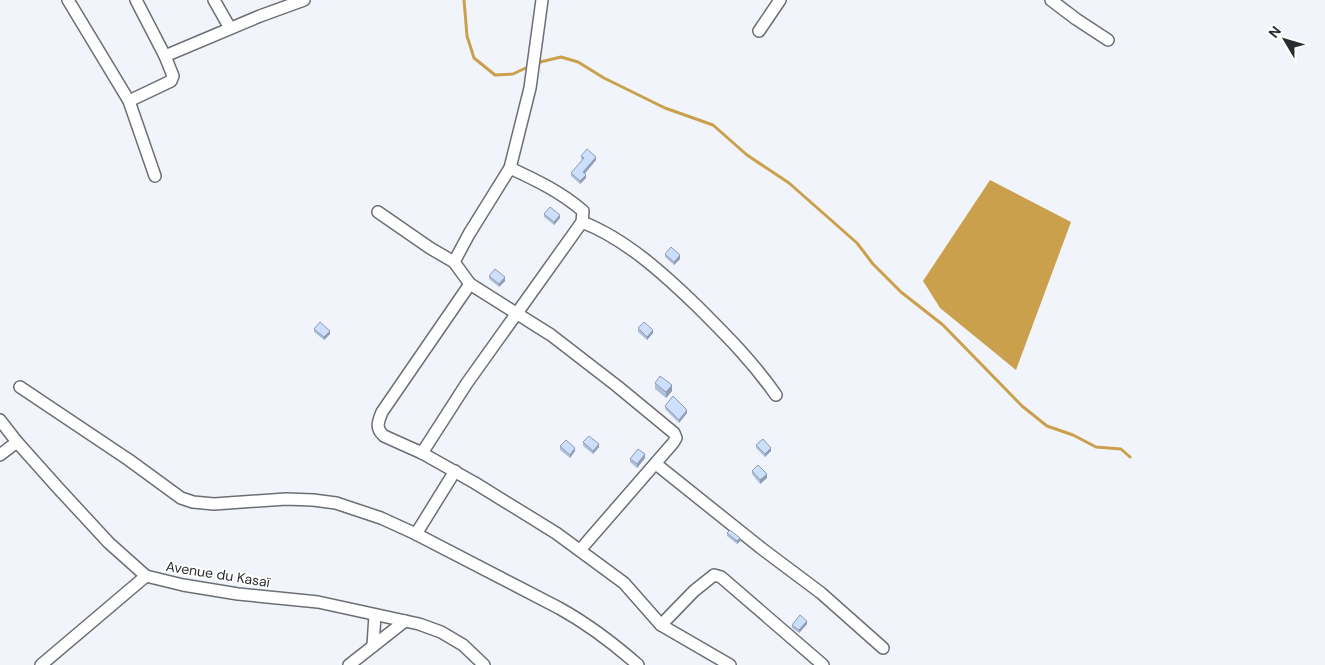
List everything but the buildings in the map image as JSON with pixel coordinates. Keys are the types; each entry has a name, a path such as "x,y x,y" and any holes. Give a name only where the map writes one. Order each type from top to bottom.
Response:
{"street":[{"path":"68,0 129,100 155,176"},
{"path":"129,100 171,81 173,76 165,56 136,0"},
{"path":"214,0 230,28"},
{"path":"165,56 230,28 304,0"},
{"path":"454,262 468,234 510,168 530,88 542,0"},
{"path":"759,31 780,0"},
{"path":"1052,0 1076,19 1108,40"},
{"path":"422,453 467,383 582,222 583,211 570,201 538,181 510,168"},
{"path":"378,212 454,262 470,284 551,336 617,386 674,433 676,438 656,464 580,550"},
{"path":"582,222 595,227 630,250 674,284 738,346 776,395"},
{"path":"470,284 382,412 377,427 384,436 422,453 455,471 509,503 580,550 624,583 661,625 730,665"},
{"path":"20,387 129,460 181,498 193,502 214,504 286,499 313,500 336,503 381,518 416,534 582,620 638,665"},
{"name":"Avenue du Kasaï","path":"0,420 17,442 109,543 146,576 183,585 238,594 318,602 419,624 441,632 463,645 484,665"},
{"path":"0,455 17,442"},
{"path":"656,464 760,548 820,593 883,648"},
{"path":"416,534 455,471"},
{"path":"661,625 694,590 714,575 722,577 823,665"},
{"path":"41,665 146,576"},
{"path":"373,646 374,615"},
{"path":"349,665 405,621"}],"shaded area":[{"path":"990,180 1071,222 1016,370 940,308 923,281"}],"waterway":[{"path":"464,0 467,36 474,58 495,75 513,74 530,66"},
{"path":"536,63 561,57 578,62 604,78 665,108 713,125 747,155 789,183 857,243 873,264 901,292 943,325 1022,406 1047,426 1073,435 1096,447 1121,449 1130,457"}]}
